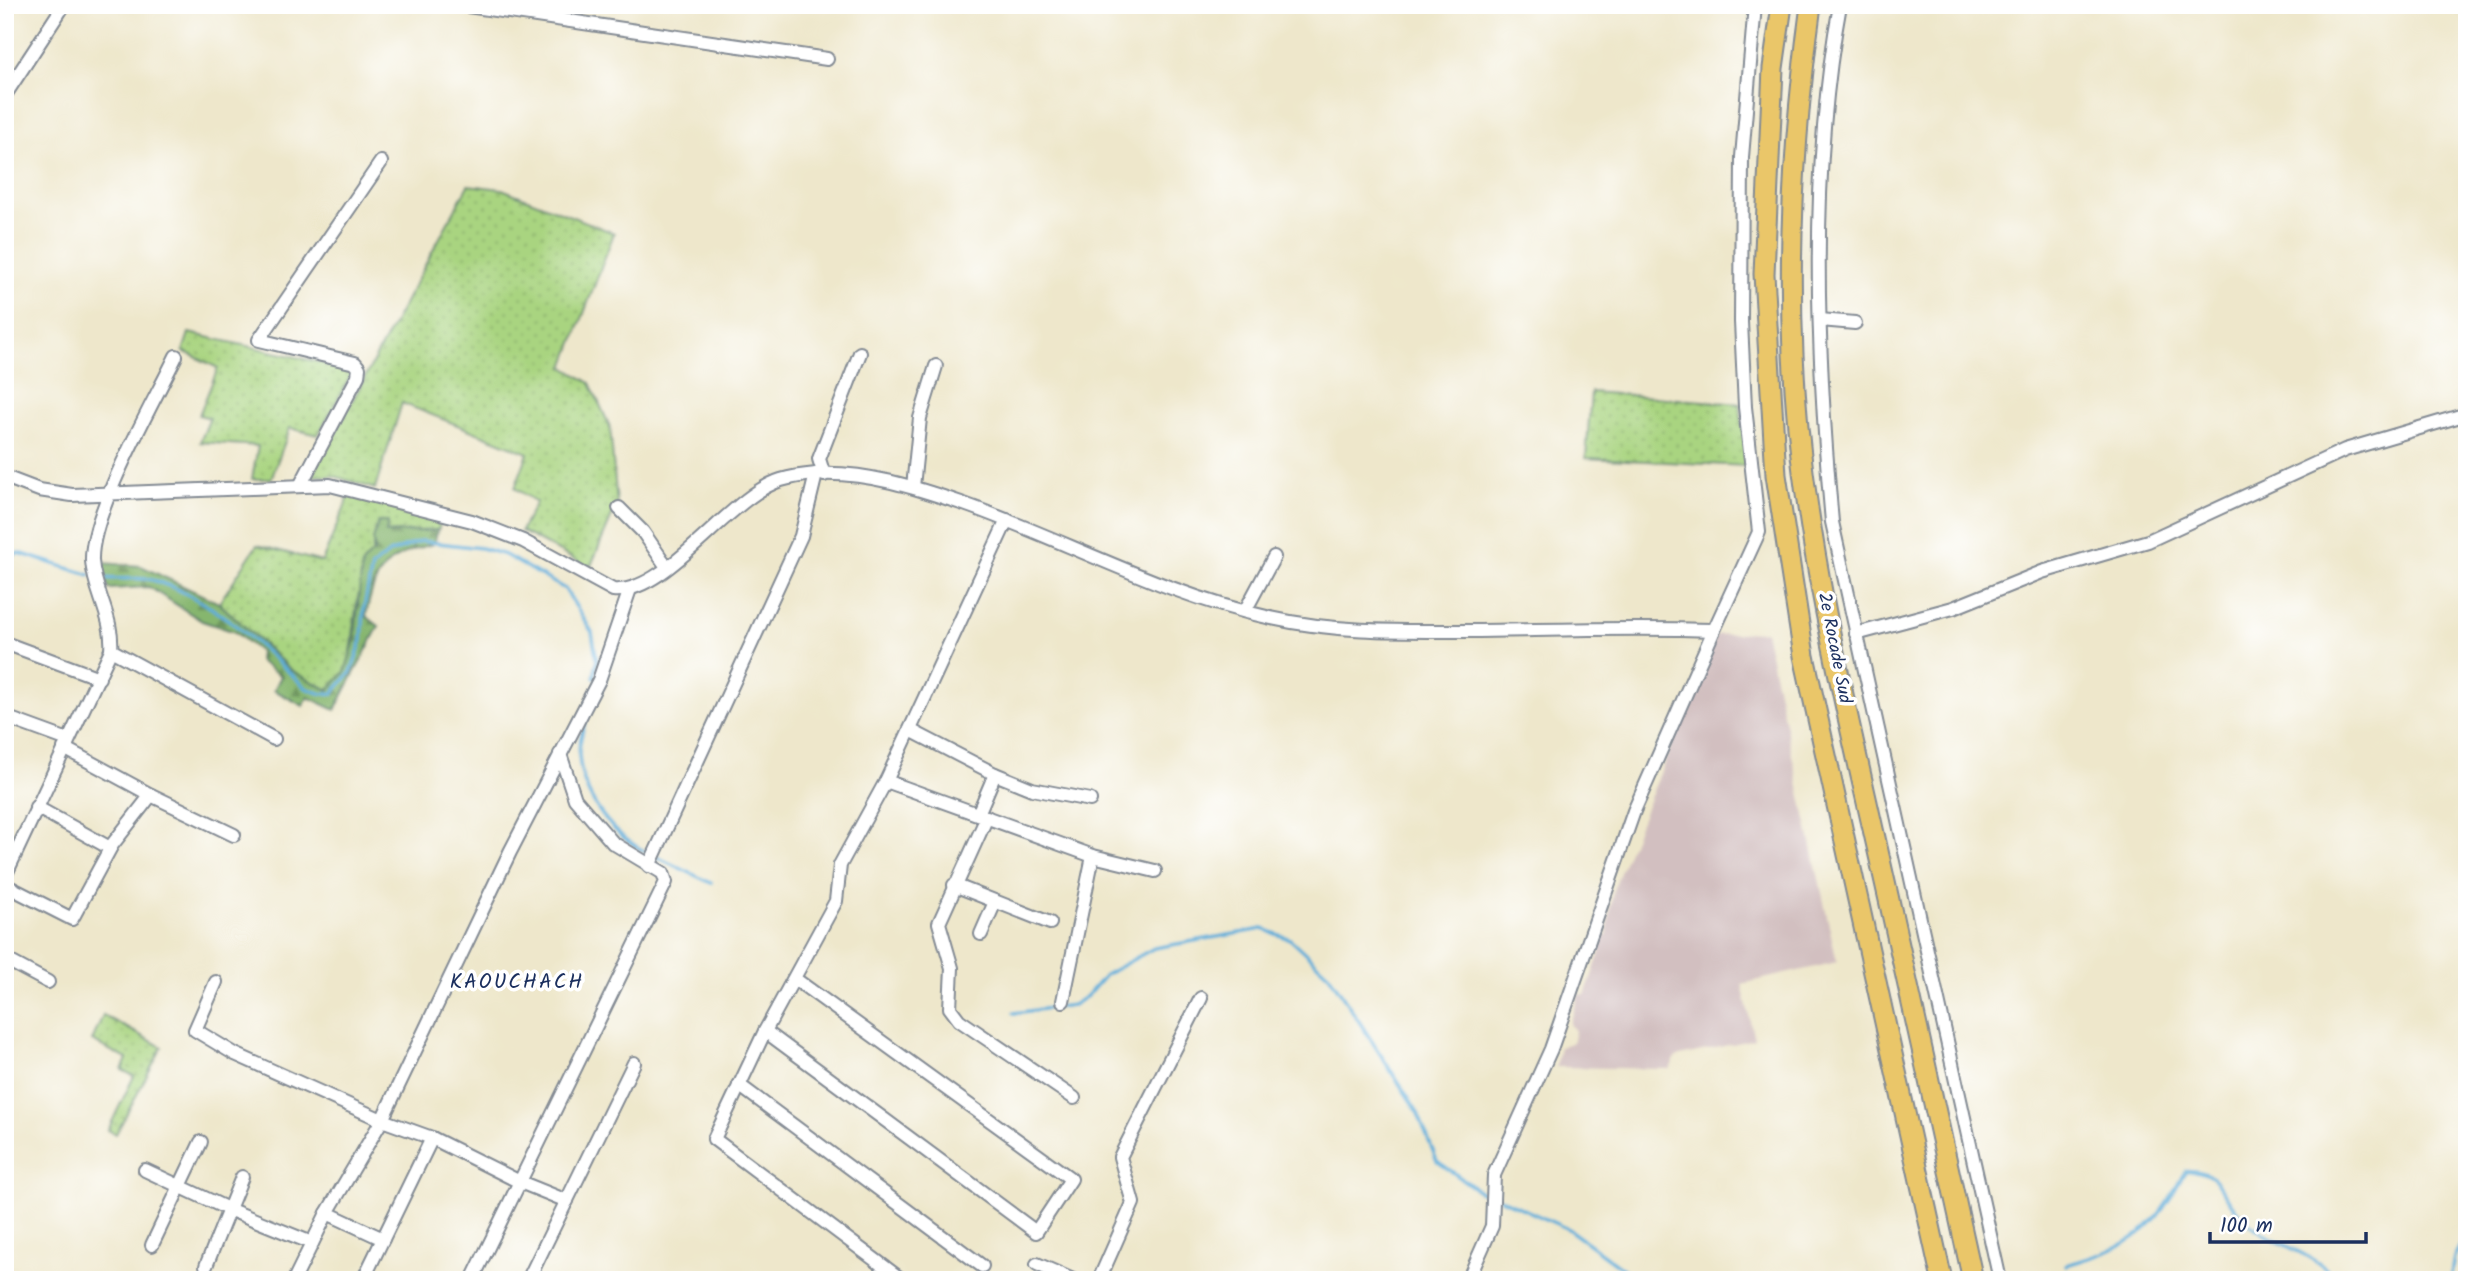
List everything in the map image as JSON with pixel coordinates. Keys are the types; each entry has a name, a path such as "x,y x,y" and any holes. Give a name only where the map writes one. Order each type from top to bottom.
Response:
{"highway":[{"name":"2e Rocade Sud","path":"1782,5 1773,68 1764,274 1776,475 1787,564 1804,656 1942,1280"},
{"name":"2e Rocade Sud","path":"1811,5 1798,120 1793,269 1798,424 1806,497 1850,729 1973,1280"}],"street":[{"path":"5,94 64,5"},
{"path":"461,5 827,59"},
{"path":"1468,1280 1494,1212 1494,1175 1552,1049 1634,811 1759,532 1745,407 1741,322 1742,157 1755,5"},
{"path":"1840,5 1823,161 1820,320 1821,394 1832,522 2000,1280"},
{"path":"301,484 358,376 359,368 355,363 258,340 381,162"},
{"path":"1820,320 1855,323"},
{"path":"649,866 802,536 820,474 819,459 860,353"},
{"path":"5,876 111,650 112,634 92,561 94,543 110,493 176,356"},
{"path":"913,487 923,399 936,366"},
{"path":"1856,634 1953,608 2042,572 2148,541 2345,450 2467,414"},
{"path":"294,1280 327,1213 382,1120 560,754 581,717 599,680 629,592 667,567 755,495 779,480 820,474 913,487 1007,520 1194,596 1245,611 1310,625 1349,629 1714,630"},
{"path":"5,477 39,490 72,495 301,484 330,485 472,521 523,541 613,590 629,592"},
{"path":"619,508 643,532 667,567"},
{"path":"902,1280 714,1139 765,1031 836,901 840,865 886,781 1007,520"},
{"path":"1245,611 1273,556"},
{"path":"5,643 99,678"},
{"path":"111,650 274,739"},
{"path":"5,717 66,744 151,795 234,835"},
{"path":"910,730 995,774 1032,789 1090,800"},
{"path":"472,1280 666,882 663,873 613,843 575,799 560,754"},
{"path":"995,774 983,816 939,923 951,968 950,1008 953,1014 1074,1098"},
{"path":"886,781 1093,856 1155,871"},
{"path":"5,885 72,919 110,848 151,795"},
{"path":"36,807 110,848"},
{"path":"1063,1001 1093,856"},
{"path":"954,885 1050,923"},
{"path":"981,934 995,902"},
{"path":"5,959 48,982"},
{"path":"765,1031 1037,1232 1071,1179 795,979"},
{"path":"216,982 195,1030 235,1054 382,1120 432,1138 520,1182 567,1201"},
{"path":"1099,1280 1133,1203 1120,1157 1201,998"},
{"path":"528,1280 634,1063"},
{"path":"739,1085 982,1266"},
{"path":"363,1280 432,1138"},
{"path":"152,1245 201,1142"},
{"path":"145,1170 228,1209 312,1243"},
{"path":"206,1266 242,1177"},
{"path":"327,1213 383,1239"},
{"path":"1037,1264 1073,1280"}],"shaded area":[{"path":"1765,631 1837,962 1742,984 1754,1039 1676,1057 1670,1069 1556,1067 1560,1047 1573,1042 1575,1031 1570,1024 1579,994 1585,995 1601,950 1598,950 1598,937 1607,936 1613,890 1716,635"}],"green space":[{"path":"468,185 502,189 614,233 564,367 590,383 610,427 617,504 590,568 521,531 536,502 515,488 528,453 402,403 375,489 334,476 312,476"},
{"path":"189,333 354,370 318,435 290,428 271,479 252,479 258,446 200,442 210,418 199,415 218,368 183,351"},
{"path":"1591,392 1740,404 1747,466 1586,458"},
{"path":"349,496 442,518 438,530 386,533 373,540 371,560 357,602 349,660 343,675 328,690 292,671 219,603 257,545 322,562"},
{"path":"378,522 388,522 386,533 438,530 433,544 404,554 385,567 379,576 373,587 366,616 379,626 335,710 308,697 303,706 274,690 281,676 259,661 260,652 235,632 202,621 149,587 109,589 103,574 103,563 141,566 219,603 292,671 328,690 345,672 354,642 362,564 374,551 373,540"},
{"path":"103,1015 162,1047 116,1134 108,1130 134,1076 122,1070 127,1059 92,1041"}],"waterway":[{"path":"97,577 149,579 199,600 237,626 306,688 322,694 333,693 351,672 362,640 364,607 372,567 389,553 421,541 481,548 505,555 565,589 592,632 597,661 594,678"},
{"path":"5,558 19,553 90,575"},
{"path":"586,716 579,750 586,786 601,814 612,826 623,837 650,854"},
{"path":"657,857 711,883"},
{"path":"1014,1013 1073,1005 1087,996 1105,975 1154,948 1263,929 1290,939 1329,975 1417,1111 1437,1161 1479,1191 1489,1195"},
{"path":"2066,1265 2108,1251 2139,1234 2163,1209 2185,1171 2197,1171 2214,1179 2235,1210 2254,1227 2316,1262 2338,1280"},
{"path":"1497,1197 1568,1229 1638,1280"},
{"path":"2450,1280 2454,1257 2467,1233"}],"district":[{"name":"KAOUCHACH","path":"517,982"}]}
